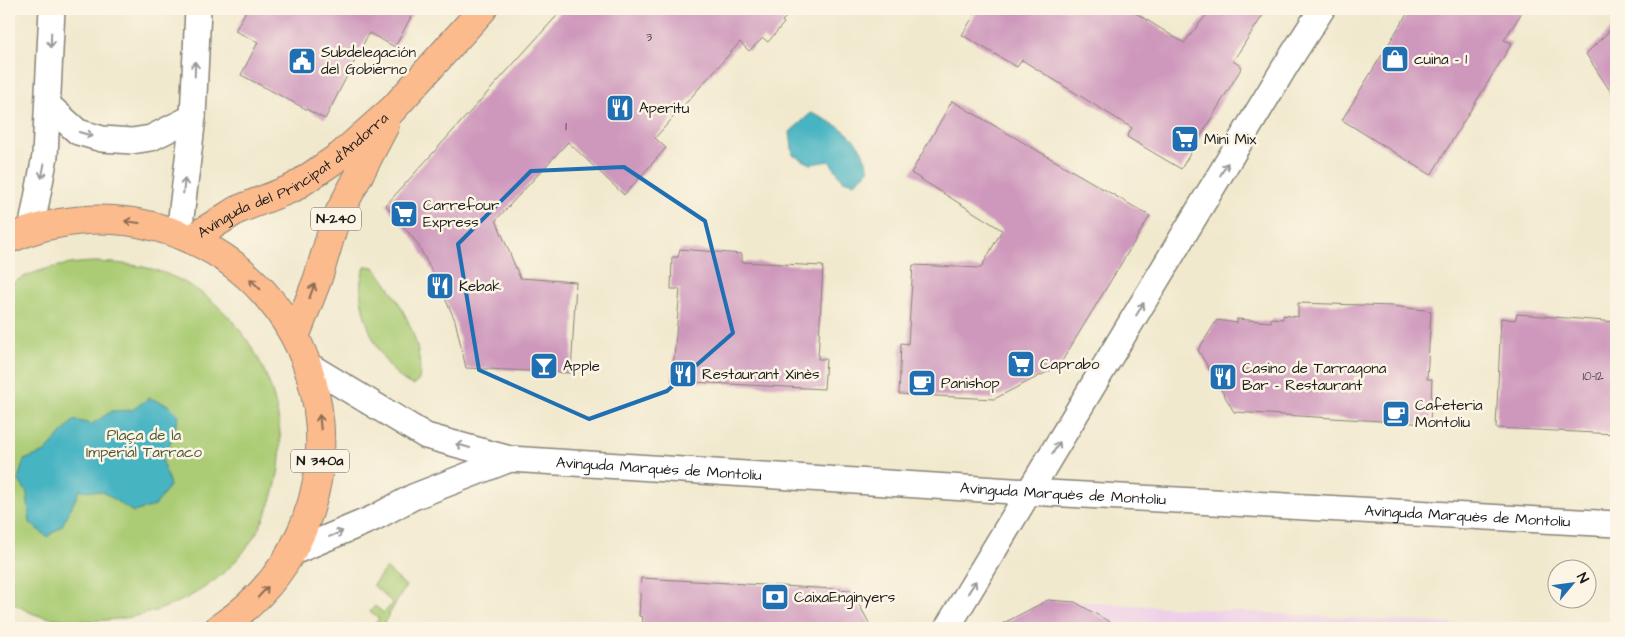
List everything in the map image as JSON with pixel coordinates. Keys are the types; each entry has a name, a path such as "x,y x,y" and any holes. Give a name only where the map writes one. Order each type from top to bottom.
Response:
{"main road":[{"name":"Avinguda del Principat d'Andorra","path":"185,237 237,210 293,188 340,156 393,109 483,9"},
{"name":"Avinguda del Principat d'Andorra","path":"295,337 318,278 335,220 393,109"},
{"name":"N 340a","path":"15,236 64,222 109,220 145,224 185,237 219,254 251,279 278,309 295,337 308,366 318,406 321,454 313,502 291,553 271,583 254,601 219,628"}],"street":[{"path":"15,236 46,156 52,9"},
{"path":"185,237 198,9"},
{"path":"947,628 1322,9"},
{"path":"48,105 78,132 112,140 132,141 151,138 193,118"},
{"name":"Avinguda Marquès de Montoliu","path":"308,366 426,436 510,460 1029,492 1616,524"},
{"name":"Avinguda Marquès de Montoliu","path":"291,553 374,518 413,497 510,460"}],"highlighted area":[{"path":"624,167 705,221 733,333 667,391 589,419 479,370 458,244 531,171"}],"shaded area":[{"path":"1048,600 1521,628 994,628"}],"green space":[{"name":"Plaça de la Imperial Tarraco","path":"95,262 118,263 148,268 185,283 212,302 236,325 255,352 269,382 277,414 280,446 277,479 265,517 245,550 220,576 189,597 155,611 118,619 79,621 40,616 9,601 9,285 19,279 50,268"},
{"path":"366,266 374,267 392,291 413,335 420,365 419,380 413,385 401,378 389,366 370,332 361,295 361,279"},
{"path":"386,568 406,586 381,628 371,628 379,619 370,611 375,606 384,613 393,603 373,585"}],"water":[{"path":"811,113 840,128 855,140 869,170 855,183 843,180 829,161 811,164 793,155 790,132"},
{"path":"149,398 169,405 179,415 172,439 162,459 170,485 155,506 133,512 103,492 80,490 62,526 47,537 30,523 27,493 18,479 24,460 45,452 74,420 92,424 112,411 132,410"}],"building":[{"name":"Subdelegación del Gobierno","path":"247,9 415,9 395,47 369,33 325,119 241,75 258,42 235,31"},
{"path":"563,9 795,9 782,21 784,23 768,42 763,38 749,51 740,42 655,138 666,148 624,195 568,142 496,220 520,278 576,282 571,373 466,368 455,320 437,281 417,243 386,205"},
{"path":"978,9 1129,9 1184,43 1211,9 1267,9 1233,61 1242,67 1181,169 1127,137 1132,128 1022,60 1017,67 962,35"},
{"path":"1410,9 1524,9 1504,40 1512,43 1431,175 1342,120"},
{"path":"1616,24 1616,100 1586,54"},
{"path":"952,101 1150,216 1059,366 994,399 899,394 901,343 908,344 913,265 981,268 1002,230 911,173"},
{"path":"680,249 742,254 742,262 823,266 818,359 826,359 824,389 672,381 680,289 671,289 672,257 678,257"},
{"path":"1298,303 1393,306 1431,311 1427,379 1432,379 1430,424 1234,412 1198,350 1217,320 1237,323 1237,319 1271,322 1271,318 1283,319 1283,315 1298,317"},
{"path":"1517,314 1616,322 1616,434 1496,428 1501,318 1515,320"},
{"path":"641,578 851,590 872,628 655,628 655,625 642,625 643,617 639,616"},
{"path":"1048,600 1075,602 1120,628 994,628"}],"place":[{"name":"cuina - 1","path":"1395,59"},
{"name":"Subdelegación del Gobierno","path":"302,61"},
{"name":"Aperitu","path":"620,108"},
{"name":"Mini Mix","path":"1185,139"},
{"name":"Carrefour Express","path":"404,214"},
{"name":"Kebak","path":"440,286"},
{"name":"Caprabo","path":"1021,364"},
{"name":"Apple","path":"544,366"},
{"name":"Restaurant Xinès","path":"683,374"},
{"name":"Casino de Tarragona Bar - Restaurant","path":"1223,377"},
{"name":"Panishop","path":"922,383"},
{"name":"Cafeteria Montoliu","path":"1396,414"},
{"name":"CaixaEnginyers","path":"775,597"}]}
